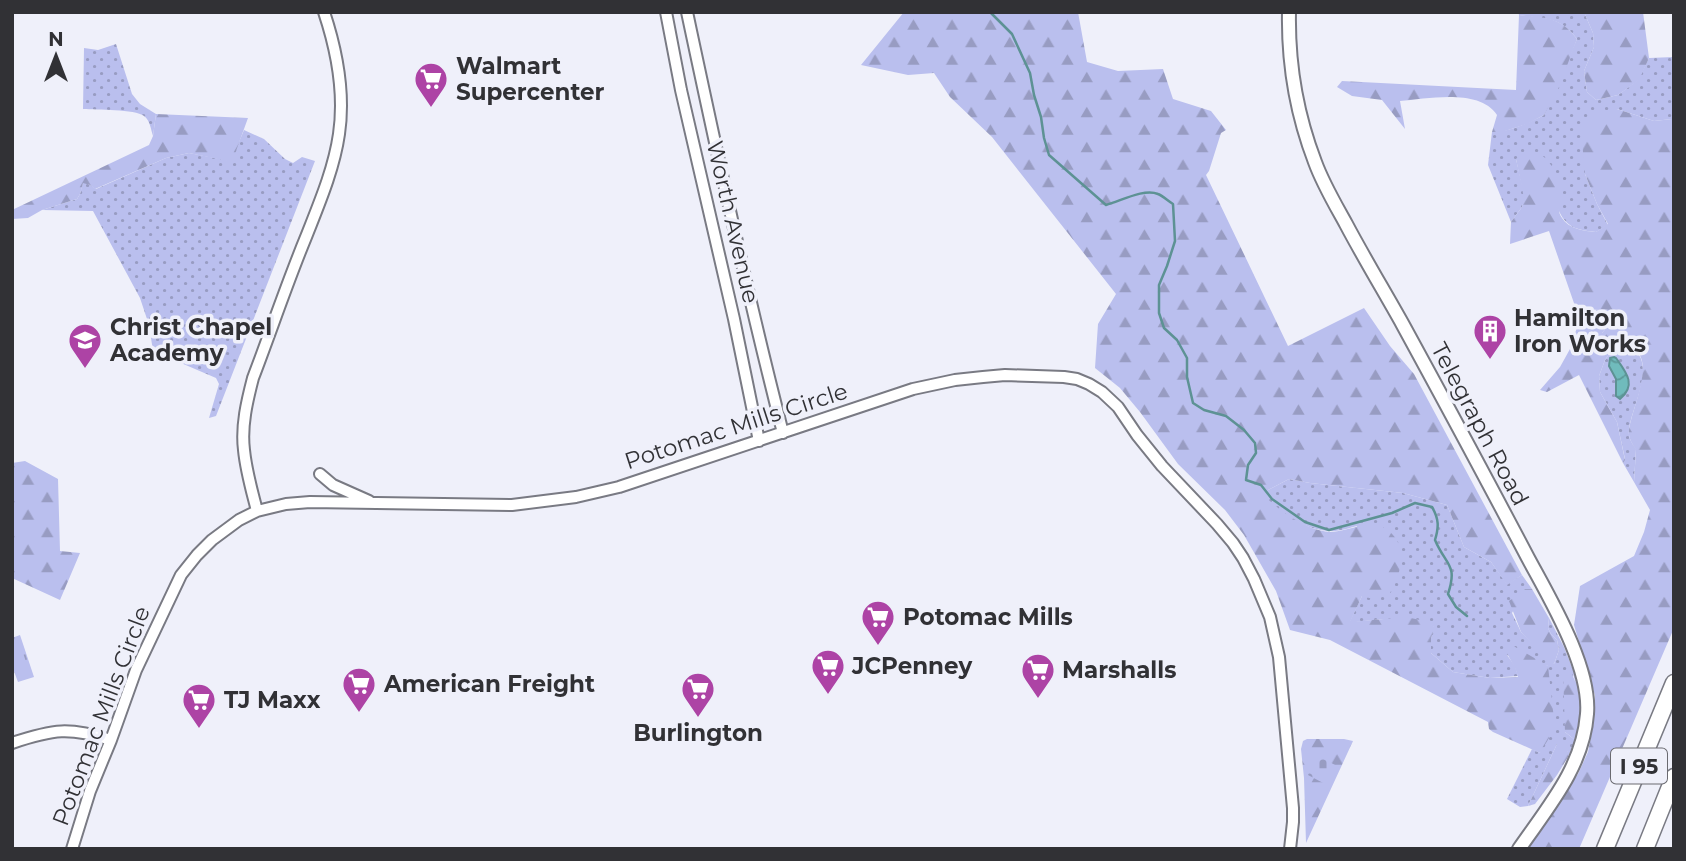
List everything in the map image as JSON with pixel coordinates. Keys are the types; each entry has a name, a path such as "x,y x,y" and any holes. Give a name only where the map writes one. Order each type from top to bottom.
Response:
{"highway":[{"name":"I 95","path":"1605,849 1674,683"},
{"path":"1645,849 1674,777"}],"main road":[{"name":"Telegraph Road","path":"1289,12 1289,51 1298,105 1315,164 1558,614 1582,672 1587,707 1583,743 1573,769 1519,849"}],"street":[{"path":"257,511 243,448 247,400 318,206 339,135 341,103 337,60 324,12"},
{"name":"Worth Avenue","path":"666,12 759,441"},
{"name":"Worth Avenue","path":"687,12 727,202 783,433"},
{"name":"Potomac Mills Circle","path":"72,849 87,799 136,670 181,575 212,540 242,518 274,506 310,502 503,505 576,497 619,487 913,390 983,376 1005,375 1064,377 1090,384 1111,399 1162,466 1237,549 1254,579 1270,617 1279,657 1293,822 1290,849"},
{"path":"320,474 333,485 375,504"},
{"path":"12,743 56,731 89,734 111,740"}],"green space":[{"path":"904,12 1078,12 1087,62 1118,71 1163,69 1173,99 1211,111 1226,130 1221,133 1206,175 1288,346 1364,308 1390,346 1414,374 1522,575 1507,585 1491,562 1464,547 1447,505 1403,493 1289,479 1268,490 1266,497 1287,515 1314,529 1332,532 1375,524 1395,538 1401,562 1389,595 1373,599 1362,596 1350,622 1406,617 1435,627 1431,638 1431,653 1453,672 1490,678 1518,677 1505,648 1510,644 1548,666 1555,728 1540,753 1493,732 1489,729 1488,722 1330,640 1290,630 1276,591 1244,535 1225,510 1178,464 1120,388 1095,368 1098,324 1116,294 992,137 950,97 934,73 908,75 861,65"},
{"path":"1518,12 1584,12 1593,33 1594,47 1584,71 1587,92 1596,100 1618,95 1638,80 1649,58 1674,57 1672,119 1654,121 1617,109 1585,174 1608,225 1596,232 1578,229 1569,224 1516,159 1525,198 1511,222 1488,165 1492,132 1512,129 1544,115 1577,39 1558,22 1519,15"},
{"path":"1584,12 1643,12 1649,58 1639,80 1618,95 1596,100 1587,92 1584,71 1594,47 1593,33"},
{"path":"1519,15 1558,22 1577,39 1559,87 1544,115 1527,124 1502,132 1492,132 1497,115 1489,107 1466,98 1438,97 1400,101 1405,129 1382,100 1352,96 1337,87 1342,81 1516,90"},
{"path":"116,44 132,94 140,104 156,114 153,136 148,120 139,114 83,109 84,48 98,50"},
{"path":"1617,109 1654,121 1672,119 1674,115 1674,628 1579,849 1526,849 1578,774 1588,752 1594,721 1595,695 1574,625 1580,586 1634,556 1650,510 1634,482 1636,450 1629,433 1642,380 1642,361 1638,353 1625,344 1616,344 1605,360 1599,376 1600,392 1617,422 1625,460 1623,463 1579,375 1547,392 1540,390 1560,367 1570,349 1579,321 1589,330 1602,333 1608,325 1609,314 1608,310 1604,309 1579,311 1575,306 1549,231 1510,244 1511,222 1522,207 1524,198 1516,159 1533,151 1543,156 1562,183 1559,208 1562,218 1573,227 1596,232 1608,224 1585,174 1581,130 1600,112"},
{"path":"156,114 248,118 232,162 189,153 166,158 95,189 83,183 77,199 42,210 28,218 12,219 12,210 149,145"},
{"path":"244,130 264,139 293,163 302,157 315,161 216,416 209,418 219,384 216,378 153,351 149,325 140,298 93,211 42,210 77,199 83,182 96,189 166,158 189,153 231,161"},
{"path":"1575,306 1579,311 1608,310 1608,323 1602,333 1587,329"},
{"path":"1622,343 1634,349 1641,358 1643,369 1629,430 1636,449 1634,482 1623,463 1625,459 1617,422 1600,392 1599,376 1605,360 1616,344"},
{"path":"25,461 58,479 60,551 80,553 60,600 12,578 12,463"},
{"path":"1289,479 1403,493 1447,505 1464,547 1491,562 1507,584 1522,575 1532,589 1525,589 1512,613 1521,632 1554,664 1559,650 1557,640 1548,628 1549,618 1579,685 1573,674 1565,732 1575,740 1568,757 1568,752 1557,744 1528,806 1520,807 1507,799 1532,749 1540,753 1548,666 1507,655 1518,676 1490,678 1453,672 1431,653 1434,627 1403,619 1349,623 1362,596 1357,526 1336,531 1320,530 1286,515 1265,497 1268,490"},
{"path":"1525,589 1532,589 1549,618 1548,628 1557,640 1559,650 1554,664 1521,632 1509,601"},
{"path":"20,635 34,677 18,682 12,666 12,638"},
{"path":"1570,670 1579,685 1583,714 1575,740 1565,732 1563,672"},
{"path":"1303,741 1353,741 1306,843 1301,749"},
{"path":"1557,744 1563,744 1568,757 1535,804 1528,806"},
{"path":"1318,756 1337,766 1327,785 1308,775"}],"water":[{"path":"1614,357 1623,368 1629,384 1620,399 1616,396 1616,379 1609,366 1610,358"}],"waterway":[{"path":"990,12 1012,34 1030,73 1049,155 1106,205 1146,193 1158,194 1173,204 1175,241 1159,285 1159,313 1164,328 1177,340 1187,358 1187,377 1193,403 1204,410 1226,416 1255,443 1256,453 1248,465 1246,480 1261,485 1272,499 1305,522 1329,530 1392,513 1415,503 1432,507 1438,523 1435,540 1451,571 1448,594 1456,607 1467,616"}],"place":[{"name":"Walmart Supercenter","path":"431,109"},
{"name":"Hamilton Iron Works","path":"1490,361"},
{"name":"Christ Chapel Academy","path":"85,370"},
{"name":"Potomac Mills","path":"878,647"},
{"name":"JCPenney","path":"828,696"},
{"name":"Marshalls","path":"1038,700"},
{"name":"American Freight","path":"359,714"},
{"name":"Burlington","path":"698,719"},
{"name":"TJ Maxx","path":"199,730"}]}
